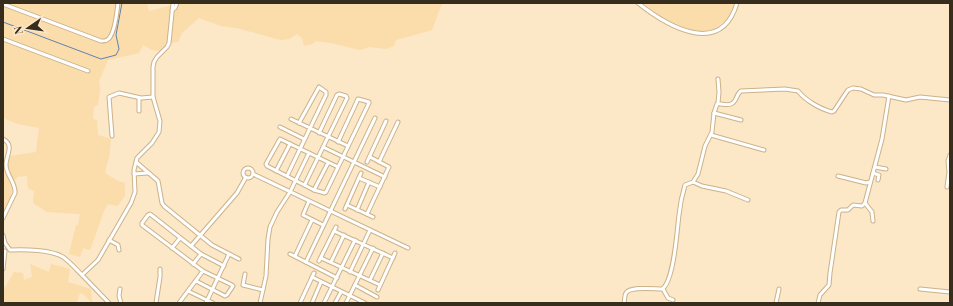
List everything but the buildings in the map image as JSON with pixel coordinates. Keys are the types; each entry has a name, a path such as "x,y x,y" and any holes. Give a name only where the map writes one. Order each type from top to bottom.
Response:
{"street":[{"path":"3,4 101,41 107,41 111,37 115,24 118,3"},
{"path":"82,275 96,262 132,202 135,188 134,174 136,162 139,156 152,143 159,132 160,121 153,97 152,82 154,62 169,43 173,3"},
{"path":"172,10 175,8 177,3"},
{"path":"638,3 651,14 678,28 696,34 708,34 722,28 733,15 737,3"},
{"path":"3,39 88,71"},
{"path":"663,289 671,270 674,256 685,185 693,182 698,174 704,150 711,135 714,113 720,92 718,80"},
{"path":"287,176 326,92 318,88 299,123"},
{"path":"718,103 730,105 734,101 738,92 742,91 789,90 798,91 802,96 813,103 832,112 851,88 861,89 874,95 883,95 906,100 920,97 950,100"},
{"path":"112,136 109,97 119,94 139,98 153,97"},
{"path":"304,184 347,98 346,96 339,94 337,95 319,132"},
{"path":"865,204 885,124 889,96"},
{"path":"139,98 139,111"},
{"path":"338,142 358,99 369,102 343,157 338,167 325,193 314,190 266,165 279,139 338,167"},
{"path":"714,113 741,120"},
{"path":"306,262 375,118"},
{"path":"291,119 348,146"},
{"path":"367,162 386,121"},
{"path":"379,162 398,122"},
{"path":"280,127 304,139"},
{"path":"711,135 764,150"},
{"path":"3,139 8,142 10,147 6,167 15,191 3,218"},
{"path":"276,171 290,144"},
{"path":"323,147 385,177"},
{"path":"260,303 266,276 270,227 277,212 290,192 309,153"},
{"path":"947,187 949,172 948,161 950,155"},
{"path":"367,214 389,166 370,157"},
{"path":"136,162 160,183 162,203 164,206 212,245 239,259"},
{"path":"314,190 328,163"},
{"path":"246,177 243,172 249,167 252,169 253,174 408,248"},
{"path":"875,167 886,169"},
{"path":"134,174 148,173"},
{"path":"345,209 361,173"},
{"path":"873,173 879,176 878,180"},
{"path":"246,177 250,178 253,174"},
{"path":"838,176 866,183 870,182"},
{"path":"191,246 237,193 246,177"},
{"path":"359,178 380,187"},
{"path":"357,210 369,182"},
{"path":"693,182 702,186 726,191 748,200"},
{"path":"309,201 303,215 323,225"},
{"path":"865,204 872,212 873,221"},
{"path":"818,303 820,295 829,285 839,212 841,210 848,210 852,206 863,206 865,204"},
{"path":"347,205 373,217"},
{"path":"196,281 226,296 233,287 232,285 203,271 142,225 148,215 150,214 201,254 224,266"},
{"path":"295,256 312,220"},
{"path":"336,227 320,259 331,262 380,285"},
{"path":"350,272 370,230"},
{"path":"334,231 393,258"},
{"path":"3,234 5,243 10,250"},
{"path":"331,262 344,235"},
{"path":"172,248 180,238"},
{"path":"109,240 118,244 119,250"},
{"path":"324,303 355,240"},
{"path":"346,303 373,248"},
{"path":"3,269 4,252 10,250 31,249 61,256 71,263 108,303"},
{"path":"370,280 383,253"},
{"path":"378,290 395,253"},
{"path":"193,264 201,254"},
{"path":"206,302 229,254"},
{"path":"290,254 337,278"},
{"path":"156,303 160,269"},
{"path":"184,303 180,302 203,271"},
{"path":"300,303 314,273"},
{"path":"245,274 242,285 263,290"},
{"path":"312,277 350,295 360,302 365,303"},
{"path":"312,303 321,282"},
{"path":"355,285 377,297"},
{"path":"663,289 668,298 673,300"},
{"path":"624,303 625,296 629,290 663,289"},
{"path":"776,303 779,289"},
{"path":"920,289 950,292"},
{"path":"120,290 119,297 121,303"},
{"path":"188,291 206,302 213,303"},
{"path":"335,303 341,292"}],"shaded area":[{"path":"3,3 147,3 149,11 172,5 169,17 169,37 166,46 160,51 152,50 143,45 139,53 108,60 99,81 100,89 98,105 94,107 93,119 97,120 98,135 111,139 109,158 105,173 118,181 125,183 125,196 117,206 108,204 90,250 83,248 80,257 69,254 80,214 47,212 33,203 34,191 28,188 27,176 17,177 17,179 13,180 8,169 10,156 36,152 39,128 18,124 3,118"},
{"path":"176,3 442,3 432,30 396,40 394,46 387,49 369,47 360,50 316,41 312,44 304,46 302,38 297,34 289,39 281,40 236,28 221,26 199,18 182,33 178,42 170,43"},
{"path":"643,3 734,3 727,19 711,30 701,32 689,29 663,18"},
{"path":"4,161 12,190 3,212 3,162"},
{"path":"30,264 49,272 51,264 70,269 68,282 91,289 92,303 80,293 76,303 3,303 3,291 14,272 23,273 24,280 32,277"}],"waterway":[{"path":"3,22 101,59 116,55 119,49 116,35 122,3"}]}
